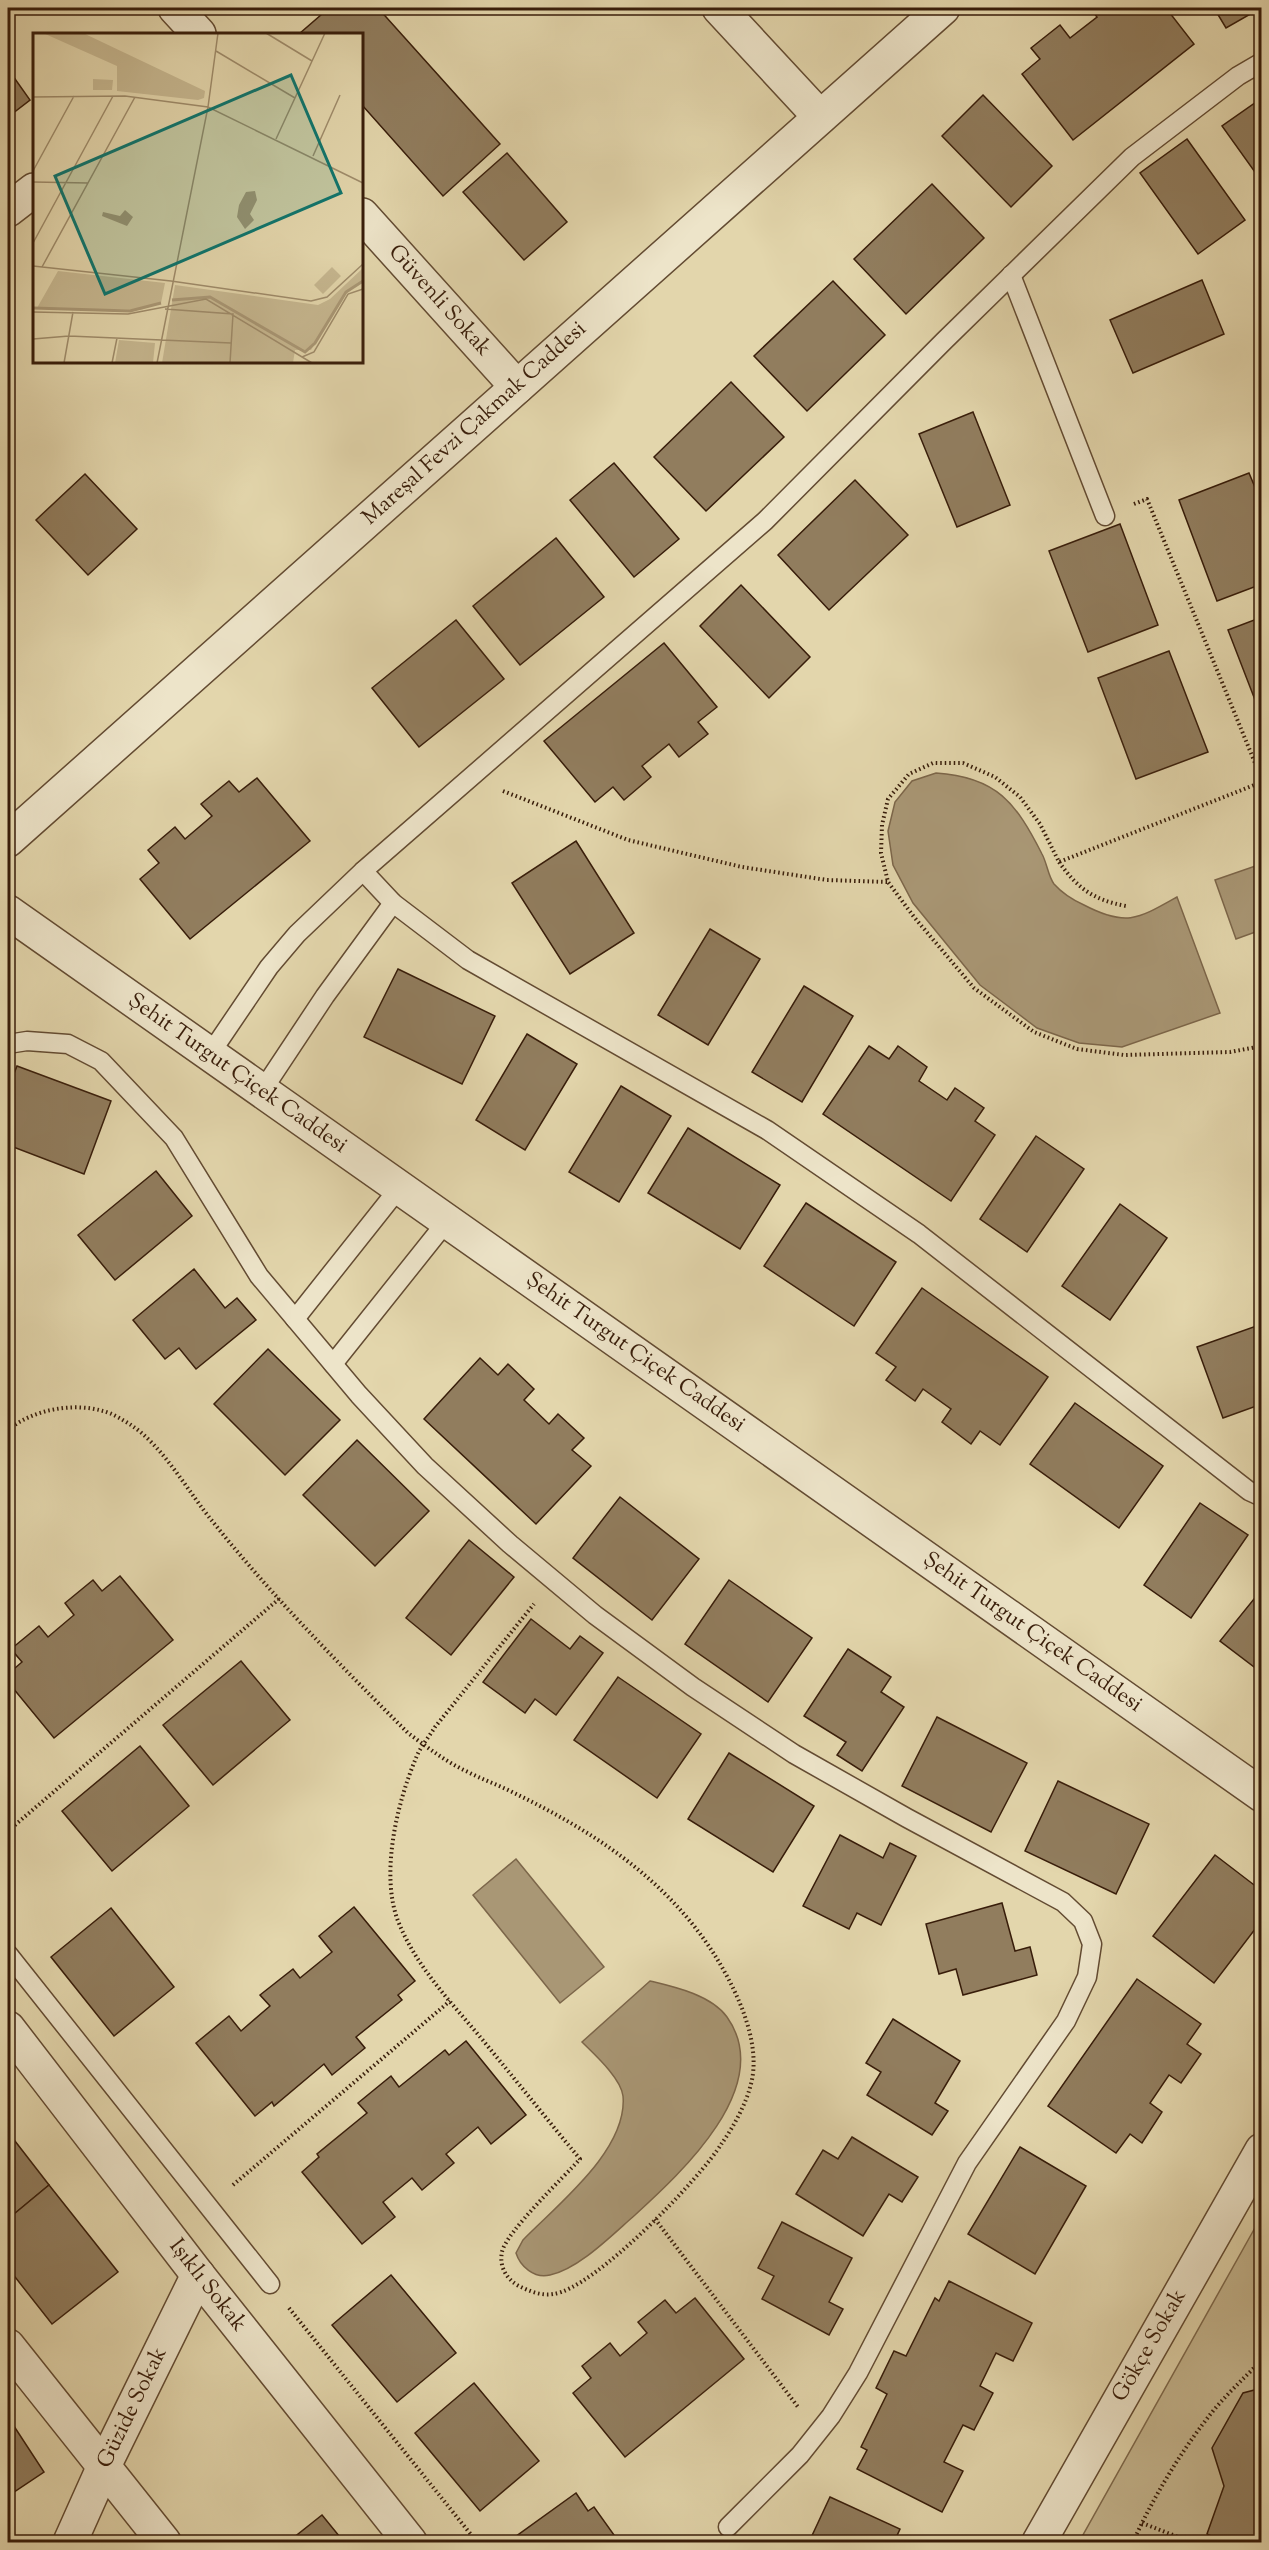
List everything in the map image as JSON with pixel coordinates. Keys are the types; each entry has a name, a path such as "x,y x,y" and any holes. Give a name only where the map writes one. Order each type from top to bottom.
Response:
{"street":[{"path":"175,8 198,33"},
{"path":"719,8 820,117"},
{"name":"Mareşal Fevzi Çakmak Caddesi","path":"8,840 943,8"},
{"path":"8,210 33,191"},
{"name":"Güvenli Sokak","path":"363,216 517,387"},
{"name":"Şehit Turgut Çiçek Caddesi","path":"8,912 1262,1795"},
{"name":"Işıklı Sokak","path":"8,2028 198,2275 410,2542"},
{"name":"Gökçe Sokak","path":"1039,2542 1262,2150"},
{"name":"Güzide Sokak","path":"70,2542 104,2466 198,2275"},
{"path":"8,2346 164,2542"}],"lane":[{"path":"210,1054 269,967 297,934 363,871 765,521 1132,157 1238,76 1262,62"},
{"path":"1011,275 1105,516"},
{"path":"363,871 393,903 468,960 767,1130 919,1234 1249,1491 1262,1497"},
{"path":"261,1091 324,996 393,903"},
{"path":"8,1044 27,1041 68,1044 101,1061 174,1138 260,1276 333,1364 425,1466 553,1580 693,1687 794,1754 1063,1902 1083,1921 1092,1944 1087,1977 1066,2021 967,2163 858,2373 800,2455 728,2527"},
{"path":"295,1319 399,1188"},
{"path":"333,1364 447,1221"},
{"path":"8,1954 270,2284"}],"path":[{"path":"1059,862 1262,781 1147,499 1105,516"},
{"path":"1126,906 1103,902 1070,878 1059,862 1040,824 1020,797 995,777 963,764 933,763 909,774 888,799 882,825 881,853 888,882 914,917 974,988 1034,1032 1077,1049 1124,1055 1230,1052 1262,1046"},
{"path":"469,778 628,840 742,867 827,880 888,882"},
{"path":"8,1430 14,1424 40,1413 70,1407 103,1411 133,1426 159,1452 213,1523 318,1643 408,1733 424,1744 467,1772 514,1793 611,1848 658,1884 690,1920 715,1956 744,2013 754,2047 751,2082 740,2112 722,2143 695,2180 655,2219 616,2256 571,2289 552,2294 531,2292 513,2282 501,2266 502,2250 511,2234 580,2159 411,1950 397,1920 389,1884 393,1841 403,1797 416,1756 424,1744 435,1727 553,1580"},
{"path":"8,1831 280,1598"},
{"path":"208,2207 450,2001"},
{"path":"655,2219 818,2432"},
{"path":"270,2284 472,2537"},
{"path":"1133,2542 1182,2454 1214,2410 1262,2360"},
{"path":"1142,2523 1191,2542"}],"shaded area":[{"path":"936,773 975,780 1002,796 1023,820 1044,858 1054,884 1080,903 1111,916 1132,918 1152,911 1177,897 1220,1013 1122,1047 1079,1043 1037,1028 980,985 913,903 893,865 888,831 895,802 912,781"},
{"path":"1261,864 1261,930 1236,939 1215,880"},
{"path":"516,1859 604,1967 560,2003 473,1895"},
{"path":"650,1981 681,1989 702,1998 720,2009 727,2017 739,2044 740,2071 732,2099 717,2126 676,2176 606,2241 572,2266 550,2275 538,2275 524,2267 516,2253 523,2240 571,2193 603,2156 622,2116 621,2089 606,2067 582,2042"},
{"path":"1261,2217 1261,2542 1079,2542"}],"building":[{"path":"329,8 378,8 500,144 443,196 363,106 363,33 300,33"},
{"path":"1090,8 1166,8 1194,44 1073,140 1022,74 1040,59 1031,48 1060,25 1070,38 1097,17"},
{"path":"1214,8 1261,8 1226,28"},
{"path":"8,69 30,100 8,117"},
{"path":"983,95 1052,166 1011,207 942,136"},
{"path":"1262,98 1262,182 1222,126"},
{"path":"1187,139 1245,220 1198,254 1140,173"},
{"path":"507,153 567,222 524,260 463,192"},
{"path":"932,184 984,238 906,314 854,259"},
{"path":"1202,280 1224,334 1133,373 1110,320"},
{"path":"833,281 885,335 807,411 754,356"},
{"path":"731,382 784,437 706,511 654,457"},
{"path":"973,412 1010,505 957,527 919,434"},
{"path":"614,463 679,539 634,577 570,500"},
{"path":"1249,473 1262,504 1262,584 1217,601 1179,500"},
{"path":"85,474 137,529 88,575 36,520"},
{"path":"855,480 908,535 829,610 778,555"},
{"path":"1120,524 1158,625 1088,652 1049,551"},
{"path":"556,538 604,597 520,665 473,606"},
{"path":"741,585 810,657 769,698 700,626"},
{"path":"1262,617 1262,718 1228,630"},
{"path":"456,620 504,679 419,747 372,688"},
{"path":"664,643 717,707 698,722 708,734 679,757 669,744 642,766 651,777 624,800 613,787 595,802 544,741"},
{"path":"1169,651 1208,752 1136,779 1098,678"},
{"path":"257,778 310,841 190,939 140,879 159,863 148,850 175,827 185,839 212,816 201,804 229,781 239,792"},
{"path":"576,841 634,933 570,974 512,883"},
{"path":"710,929 760,959 708,1045 658,1015"},
{"path":"398,969 495,1016 462,1084 364,1037"},
{"path":"804,986 853,1016 802,1102 752,1072"},
{"path":"527,1034 577,1064 525,1150 476,1120"},
{"path":"869,1046 889,1059 898,1046 927,1067 919,1081 947,1100 955,1088 984,1108 975,1121 995,1135 951,1201 823,1114"},
{"path":"17,1066 111,1101 84,1174 8,1145 8,1089"},
{"path":"621,1086 671,1116 619,1202 569,1172"},
{"path":"688,1128 780,1185 740,1249 648,1193"},
{"path":"1036,1136 1084,1169 1027,1252 980,1219"},
{"path":"156,1171 192,1216 115,1280 78,1235"},
{"path":"806,1203 896,1262 854,1326 764,1266"},
{"path":"1120,1204 1167,1238 1110,1320 1062,1286"},
{"path":"194,1269 225,1308 237,1298 256,1320 196,1369 179,1348 165,1359 133,1320"},
{"path":"922,1288 1048,1377 1000,1445 980,1431 971,1444 942,1422 951,1409 923,1389 915,1401 886,1380 896,1367 876,1353"},
{"path":"1262,1324 1262,1404 1223,1418 1197,1347"},
{"path":"268,1349 340,1420 285,1475 214,1404"},
{"path":"480,1358 498,1375 508,1364 534,1389 524,1400 549,1424 558,1414 584,1438 572,1450 591,1466 536,1524 424,1419"},
{"path":"1075,1403 1163,1466 1119,1528 1030,1464"},
{"path":"357,1440 429,1511 375,1566 303,1495"},
{"path":"620,1497 699,1559 652,1620 573,1558"},
{"path":"1200,1503 1248,1535 1191,1618 1144,1585"},
{"path":"469,1540 514,1577 451,1655 406,1618"},
{"path":"120,1576 173,1640 54,1738 8,1682 8,1674 22,1662 11,1649 39,1626 48,1637 74,1615 65,1603 93,1580 102,1591"},
{"path":"729,1580 812,1638 768,1702 685,1644"},
{"path":"1262,1589 1262,1673 1220,1641"},
{"path":"531,1619 570,1649 580,1636 603,1653 556,1715 535,1699 525,1713 483,1682"},
{"path":"848,1649 891,1677 881,1692 904,1707 862,1771 837,1755 846,1742 804,1716"},
{"path":"241,1661 290,1720 213,1785 163,1725"},
{"path":"618,1677 701,1734 657,1798 574,1740"},
{"path":"937,1717 1027,1763 991,1832 902,1786"},
{"path":"140,1746 189,1806 112,1871 62,1811"},
{"path":"729,1753 814,1806 773,1872 688,1819"},
{"path":"1058,1781 1149,1824 1116,1894 1025,1851"},
{"path":"840,1835 883,1858 890,1843 916,1856 881,1925 857,1913 849,1929 803,1906"},
{"path":"1215,1855 1262,1891 1262,1920 1214,1983 1153,1936"},
{"path":"1002,1903 1015,1951 1030,1947 1037,1975 963,1995 956,1969 939,1974 926,1924"},
{"path":"354,1907 415,1981 398,1995 402,2000 356,2037 365,2048 332,2075 324,2064 274,2106 272,2102 255,2116 196,2043 229,2016 241,2031 270,2006 260,1995 293,1969 300,1978 332,1952 319,1936"},
{"path":"111,1908 174,1987 114,2036 51,1957"},
{"path":"1137,1979 1201,2024 1187,2044 1201,2054 1181,2083 1169,2075 1150,2103 1162,2112 1142,2143 1130,2134 1116,2153 1048,2106"},
{"path":"893,2019 960,2061 935,2103 948,2111 932,2135 867,2095 881,2072 866,2063"},
{"path":"466,2041 526,2115 491,2144 478,2127 446,2154 454,2163 422,2190 412,2178 383,2202 395,2217 362,2244 302,2172 319,2157 317,2154 367,2113 358,2103 391,2076 399,2087 445,2050 449,2055"},
{"path":"8,2132 49,2185 8,2219"},
{"path":"852,2137 918,2177 902,2202 889,2194 863,2236 796,2194 823,2150 838,2159"},
{"path":"1020,2147 1086,2186 1035,2274 968,2234"},
{"path":"49,2185 118,2272 52,2324 8,2268 8,2219"},
{"path":"782,2222 852,2258 829,2302 843,2309 829,2335 762,2299 774,2276 758,2268"},
{"path":"391,2275 456,2353 397,2402 332,2325"},
{"path":"949,2281 1032,2323 1013,2361 996,2353 980,2386 993,2393 974,2430 963,2425 944,2462 963,2471 942,2512 857,2469 867,2450 861,2447 887,2394 876,2388 894,2351 906,2356 935,2298 939,2301"},
{"path":"695,2298 744,2359 625,2457 573,2393 591,2378 582,2366 610,2343 620,2356 647,2333 638,2322 665,2300 676,2313"},
{"path":"474,2383 539,2461 480,2511 415,2433"},
{"path":"1262,2388 1262,2542 1223,2542 1207,2534 1224,2486 1212,2448 1243,2393"},
{"path":"8,2417 44,2472 8,2496"},
{"path":"576,2493 588,2511 594,2507 619,2542 508,2542"},
{"path":"830,2497 900,2529 894,2542 809,2542"},
{"path":"322,2515 344,2542 288,2542"}]}
